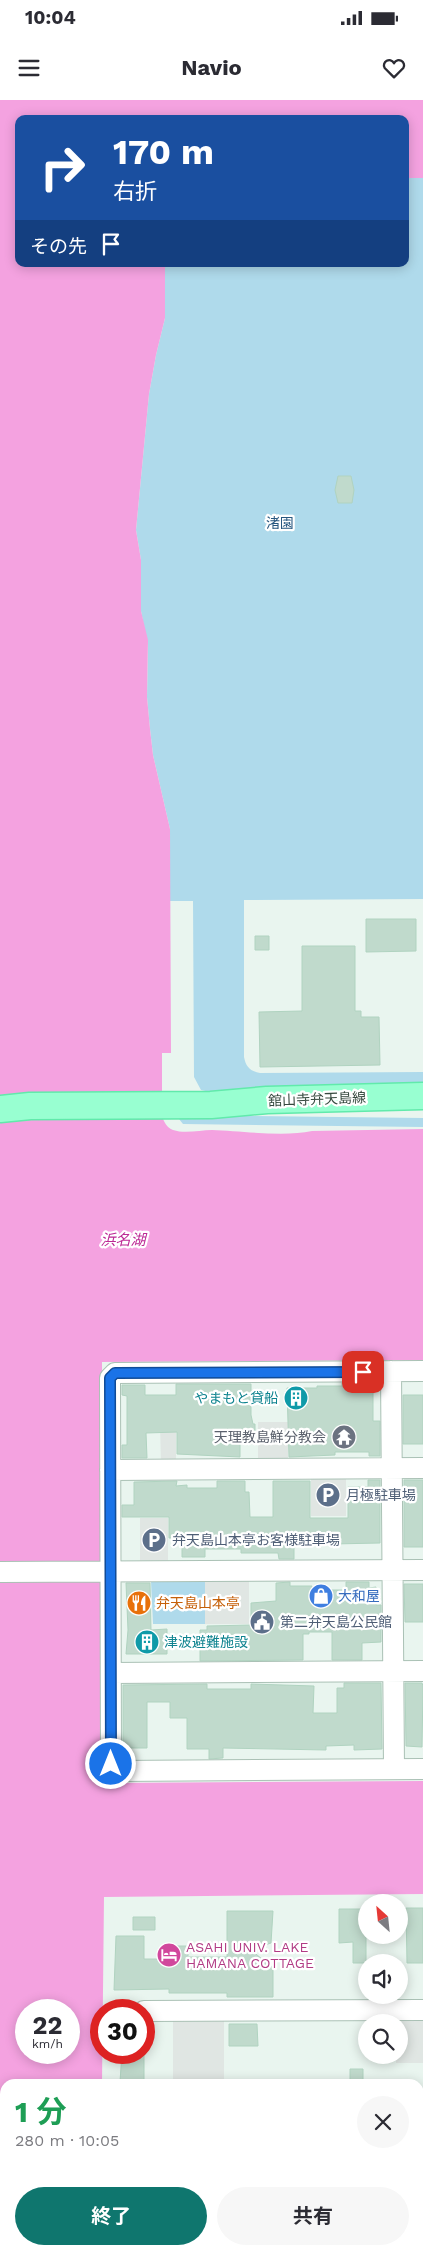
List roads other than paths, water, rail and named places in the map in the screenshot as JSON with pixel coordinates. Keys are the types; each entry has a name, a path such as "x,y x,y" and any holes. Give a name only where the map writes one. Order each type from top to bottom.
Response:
{"main road":[{"name":"舘山寺弁天島線","path":"211,1105 267,1100 423,1096"},
{"name":"舘山寺弁天島線","path":"0,1109 30,1106 211,1105 267,1109 423,1112"}],"street":[{"path":"391,1371 394,1769"},
{"path":"423,1371 115,1373 110,1378 108,1572 111,1764 117,1771 423,1769"},
{"path":"110,1470 423,1468"},
{"path":"0,1572 423,1570"},
{"path":"110,1673 423,1671"},
{"path":"155,2010 423,2010"}],"water":[{"name":"浜名湖","path":"0,100 423,100 423,178 409,178 409,115 15,115 15,267 165,267 165,318 149,394 136,530 141,560 141,611 148,640 147,697 150,729 153,755 170,829 171,1053 162,1053 162,1116 169,1128 182,1132 212,1130 289,1134 312,1131 423,1129 423,1360 102,1362 103,1767 108,1776 108,1783 423,1781 423,1894 104,1897 103,1999 90,1999 90,2064 102,2064 102,2079 0,2079"}],"place":[{"name":"やまもと貸船","path":"296,1398"},
{"name":"天理教島鮮分教会","path":"344,1437"},
{"name":"月極駐車場","path":"328,1495"},
{"name":"弁天島山本亭お客様駐車場","path":"154,1540"},
{"name":"大和屋","path":"321,1596"},
{"name":"弁天島山本亭","path":"139,1603"},
{"name":"第二弁天島公民館","path":"262,1622"},
{"name":"津波避難施設","path":"147,1642"},
{"name":"ASAHI UNIV. LAKE HAMANA COTTAGE","path":"169,1955"}],"park label":[{"name":"渚園","path":"280,523"}]}
